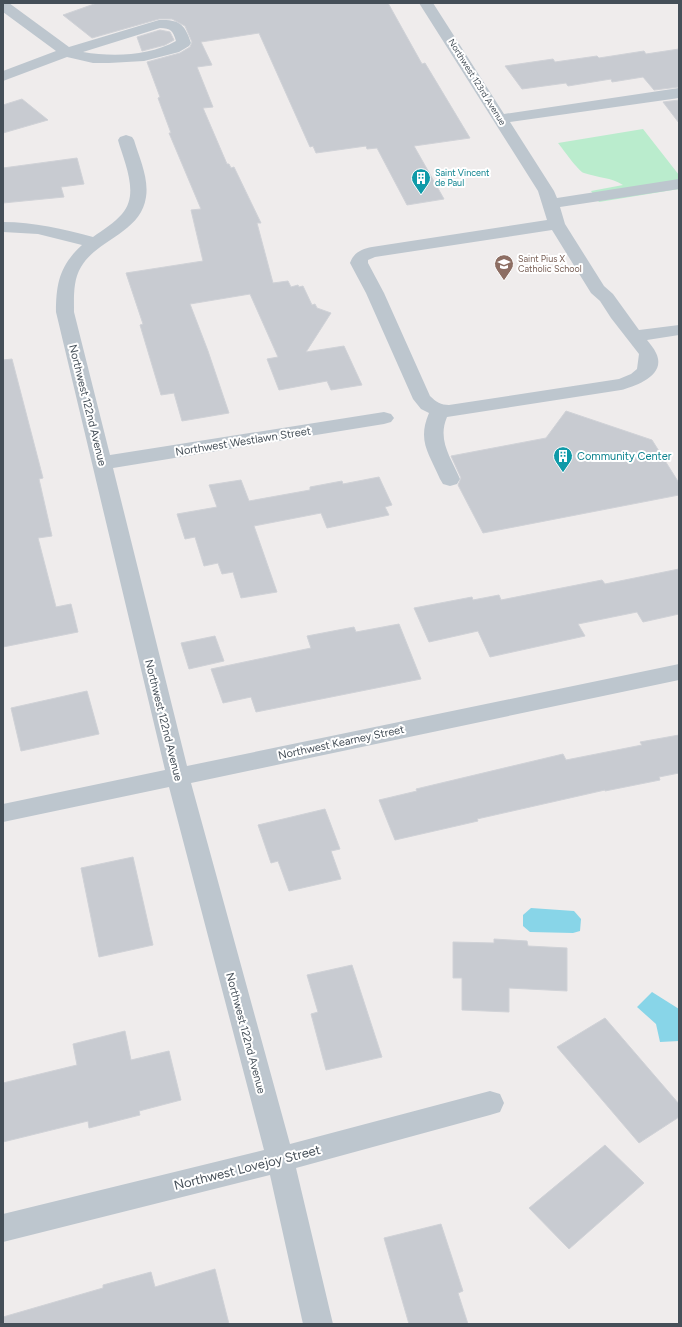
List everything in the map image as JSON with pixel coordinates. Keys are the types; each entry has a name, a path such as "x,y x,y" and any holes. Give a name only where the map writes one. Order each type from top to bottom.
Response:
{"street":[{"name":"Northwest 123rd Avenue","path":"426,3 546,191 557,224 598,289 607,298 617,314 636,336 648,354 649,363 647,370 641,376 630,382 450,411 440,411"},
{"path":"3,5 67,52 86,58 116,59 164,53 184,44 180,29 169,23 159,24 67,52 3,76"},
{"path":"500,119 679,93"},
{"name":"Northwest 122nd Avenue","path":"126,140 138,185 138,197 134,210 125,221 81,254 71,268 64,292 65,312 178,776 280,1159 318,1324"},
{"path":"550,204 679,184"},
{"path":"450,479 433,440 434,425 440,411 426,404 422,400 375,293 359,263 360,259 372,252 557,224"},
{"path":"3,227 33,228 59,232 94,243"},
{"path":"636,336 679,330"},
{"name":"Northwest Westlawn Street","path":"102,464 384,418"},
{"name":"Northwest Kearney Street","path":"3,813 679,672"},
{"name":"Northwest Lovejoy Street","path":"3,1228 280,1159 490,1103"}],"green space":[{"path":"643,129 679,175 679,189 599,202 591,191 623,185 614,180 584,173 574,164 558,143"}],"water":[{"path":"531,908 574,911 581,919 580,931 573,933 530,932 523,926 523,915"},
{"path":"652,992 679,1009 679,1041 660,1042 656,1024 637,1007"}],"building":[{"path":"97,3 388,3 422,64 425,63 470,138 414,146 444,199 407,205 377,148 367,149 366,146 316,153 313,146 310,147 259,33 201,42 212,65 197,67 213,107 203,108 227,164 229,164 231,168 234,167 261,223 257,223 273,283 288,281 291,287 298,285 299,287 303,286 312,305 315,304 317,308 331,313 306,352 344,346 362,385 331,390 327,381 279,390 267,359 278,357 250,294 190,304 229,413 182,421 174,393 161,395 140,325 143,324 126,273 203,261 191,210 201,209 169,133 171,133 158,98 160,97 147,62 180,53 190,47 192,42 185,26 172,19 159,19 92,38 63,15"},
{"path":"160,30 170,32 174,40 165,45 142,51 137,37"},
{"path":"679,49 679,87 654,90 643,77 612,82 611,79 568,86 566,83 522,89 505,66 553,59 555,62 597,56 599,58 644,51 646,54"},
{"path":"22,99 48,120 3,133 3,105"},
{"path":"679,100 679,123 663,102"},
{"path":"77,158 84,184 61,187 64,197 3,203 3,168"},
{"path":"12,359 43,478 39,479 52,536 38,538 56,607 71,604 78,632 3,647 3,360"},
{"name":"Community Center","path":"566,411 652,440 679,483 679,495 483,533 458,485 461,478 451,456 546,438"},
{"path":"379,477 392,505 385,507 389,515 327,528 321,513 254,526 277,592 241,598 233,572 222,574 218,563 204,566 195,537 185,539 177,514 217,507 209,485 241,480 249,501 310,490 310,487 342,481 343,484"},
{"path":"679,569 679,614 643,622 637,612 578,624 585,636 490,657 478,631 429,642 414,608 472,597 473,600 499,595 501,600 602,580 605,584"},
{"path":"399,624 421,679 256,712 251,697 223,703 211,669 311,648 307,636 354,627 356,632"},
{"path":"215,636 224,661 189,669 181,643"},
{"path":"87,691 99,734 21,751 11,708"},
{"path":"679,735 679,773 659,777 660,780 605,790 477,819 478,821 395,840 379,800 417,791 416,789 563,754 566,760 642,745 640,742"},
{"path":"325,809 340,849 331,851 341,879 289,891 278,861 271,863 258,825"},
{"path":"133,857 153,945 99,957 81,868"},
{"path":"494,939 527,941 528,946 567,948 567,991 509,988 509,1012 462,1010 462,978 453,978 453,942 494,943"},
{"path":"352,965 382,1057 326,1070 311,1014 318,1012 307,975"},
{"path":"605,1018 679,1104 679,1117 639,1143 557,1047"},
{"path":"125,1031 131,1060 169,1051 181,1100 139,1111 140,1115 89,1128 88,1121 3,1142 3,1083 77,1065 73,1044"},
{"path":"605,1145 644,1183 569,1249 529,1208"},
{"path":"441,1224 463,1291 458,1293 468,1324 409,1324 384,1238"},
{"path":"215,1269 229,1324 4,1324 3,1317 103,1288 103,1285 151,1272 155,1287"}],"place":[{"name":"Saint Vincent de Paul","path":"421,195"},
{"name":"Saint Pius X Catholic School","path":"504,281"},
{"name":"Community Center","path":"563,473"}]}
